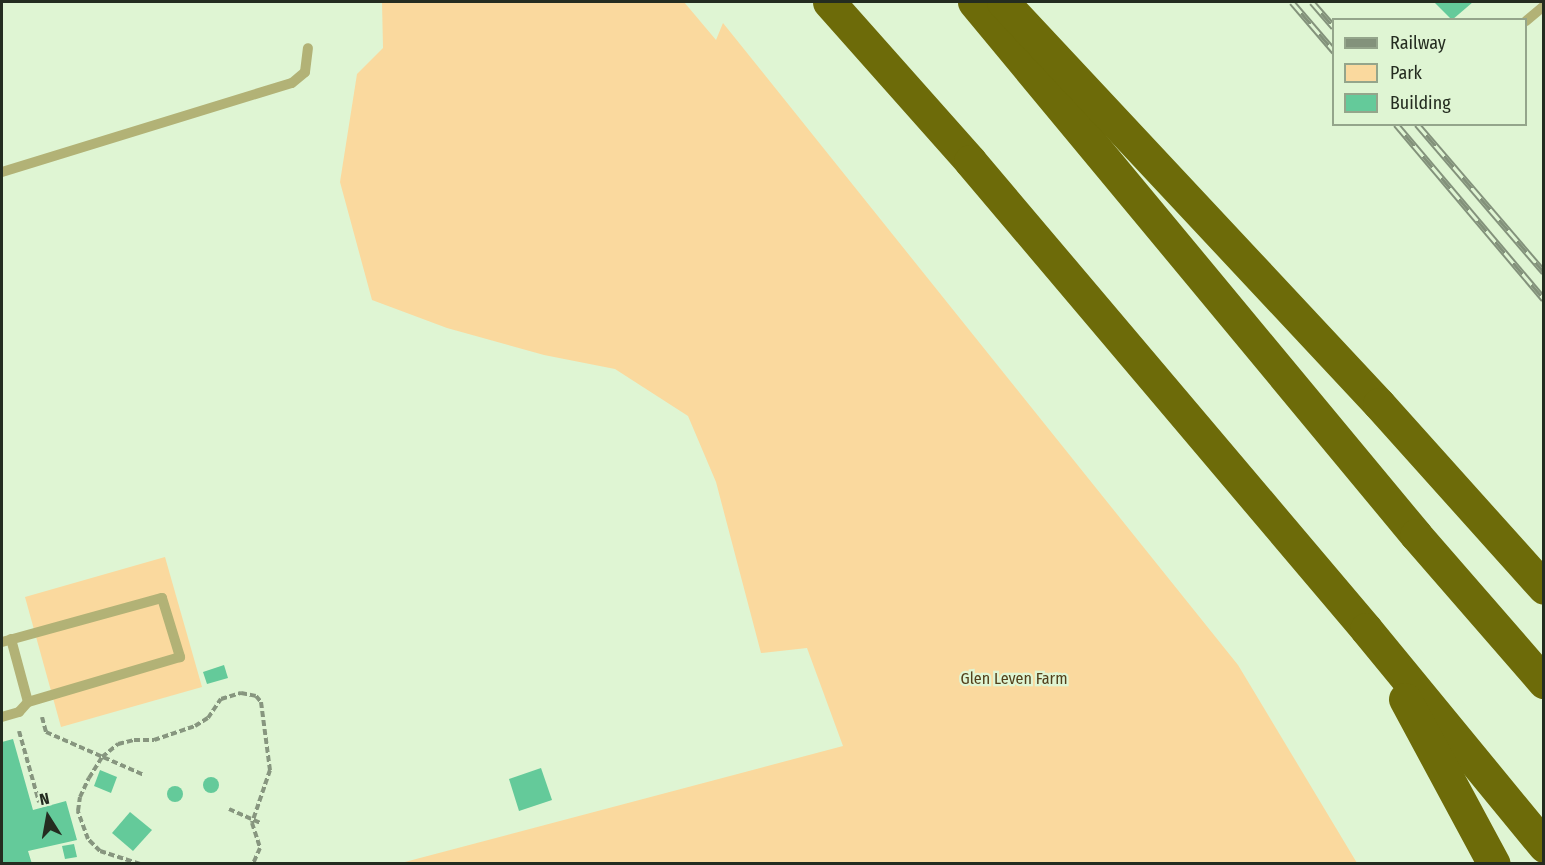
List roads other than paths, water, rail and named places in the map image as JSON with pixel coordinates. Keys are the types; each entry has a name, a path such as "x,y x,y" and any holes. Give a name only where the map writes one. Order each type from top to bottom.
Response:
{"highway":[{"path":"830,2 970,160 1366,629 1544,846"},
{"path":"975,2 1416,536 1544,682"},
{"path":"1003,2 1371,396 1544,588"},
{"path":"1366,629 1494,864"}],"lane":[{"path":"1527,20 1544,6"},
{"path":"2,172 292,83 305,72 308,48"},
{"path":"2,717 23,710 33,701 180,657 162,598 6,641 33,701"}],"railway":[{"path":"1292,2 1332,49"},
{"path":"1312,2 1332,25"},
{"path":"1398,126 1544,299"},
{"path":"1419,126 1544,272"}],"park label":[{"name":"Glen Leven Farm","path":"1014,679"}]}
